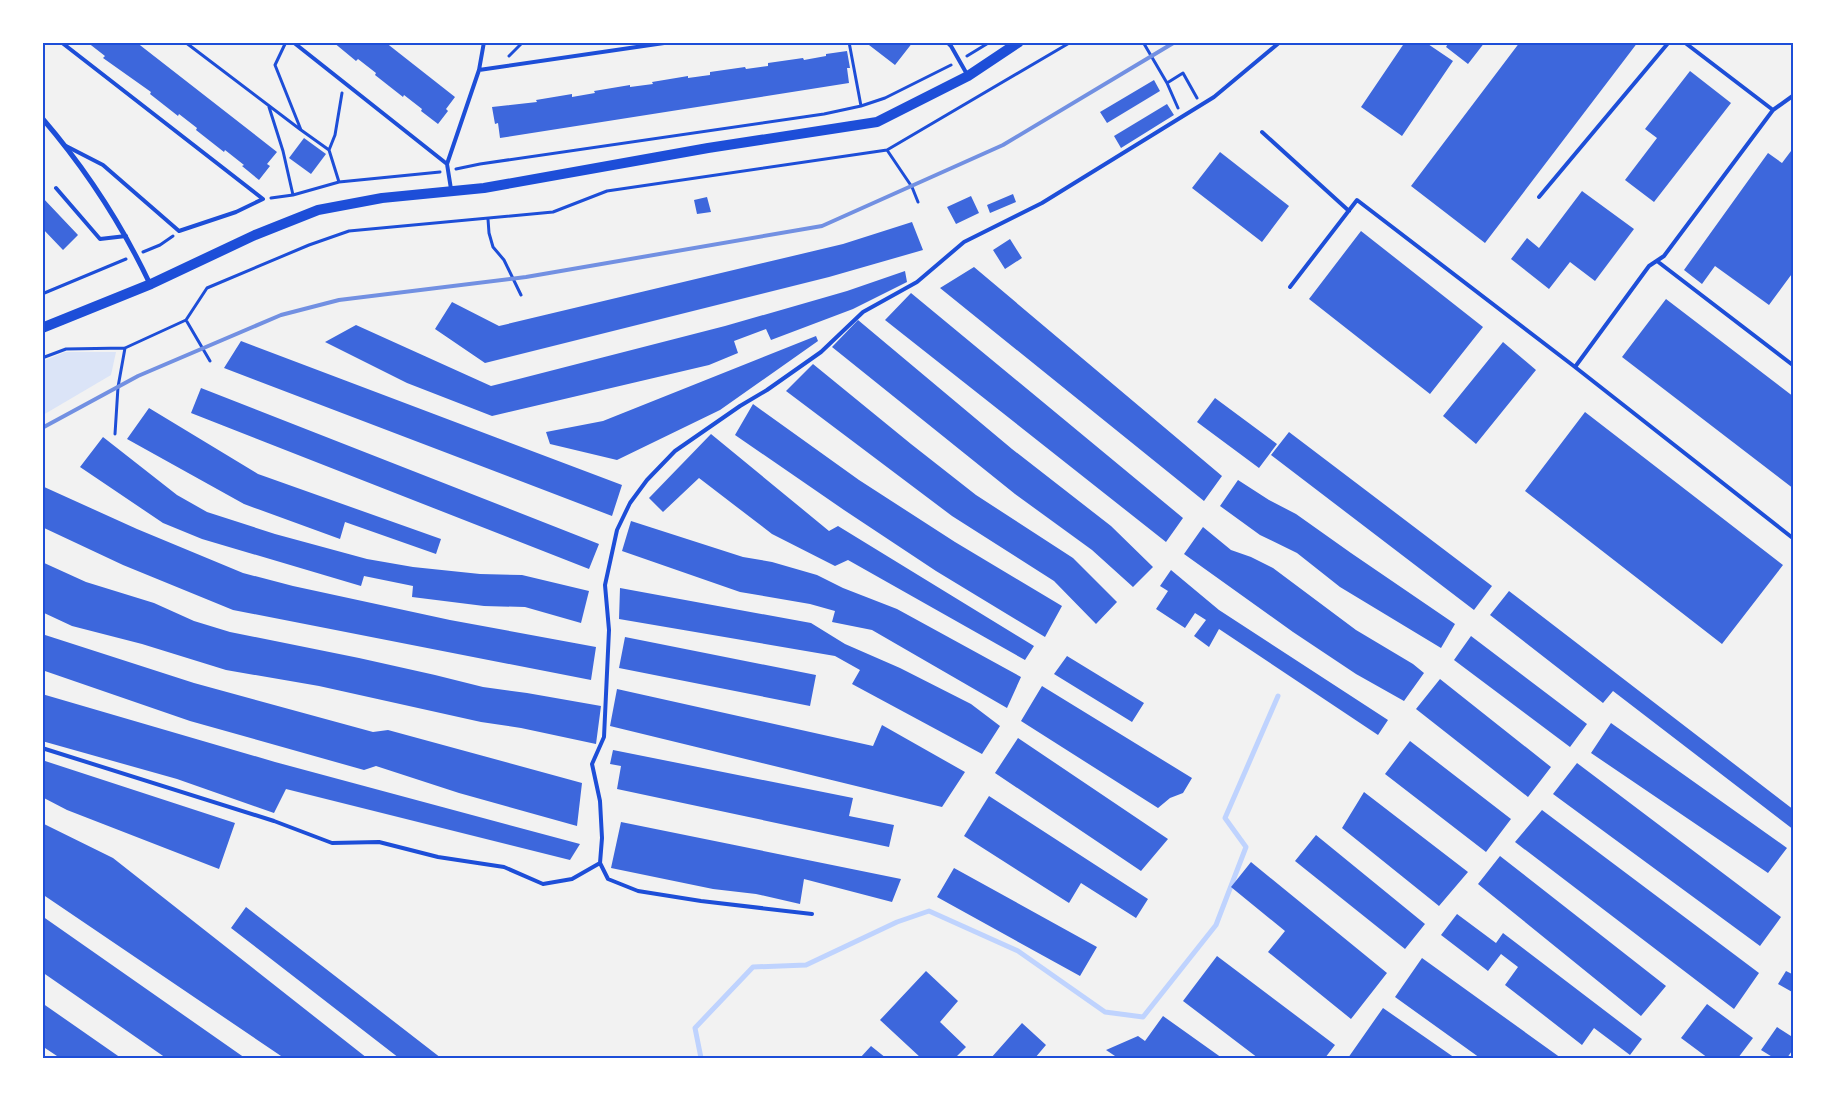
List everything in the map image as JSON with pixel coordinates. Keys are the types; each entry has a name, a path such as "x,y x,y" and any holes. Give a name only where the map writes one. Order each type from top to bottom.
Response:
{"main road":[{"path":"42,328 151,284 255,235 318,210 382,198 484,188 699,150 877,122 968,76 1019,42"}],"street":[{"path":"42,118 66,146 126,236 151,284"}],"lane":[{"path":"61,42 263,199 236,212 179,231 103,165 66,146"},
{"path":"293,42 447,164"},
{"path":"452,192 447,164 480,70 484,42"},
{"path":"480,70 672,42"},
{"path":"812,914 701,901 638,891 608,879 600,863 602,838 600,800 592,764 604,737 610,630 605,585 617,530 630,503 647,480 675,450 821,352 862,312 917,282 964,242 1042,203 1214,97 1280,42"},
{"path":"1539,197 1669,42"},
{"path":"1684,42 1773,110"},
{"path":"951,44 968,76"},
{"path":"1575,367 1649,266 1664,256 1773,110 1794,94"},
{"path":"1262,132 1349,211"},
{"path":"56,188 100,239 126,236"},
{"path":"1290,287 1357,200 1575,367 1794,539"},
{"path":"1657,261 1794,366"},
{"path":"42,748 274,821 332,843 379,842 438,857 504,867 543,884 572,879 600,863"}],"path":[{"path":"185,42 329,150 339,182"},
{"path":"286,42 275,65 301,130"},
{"path":"849,42 861,106"},
{"path":"263,199 293,195 339,182 448,171 480,164 824,114 861,106 885,98 960,61 990,42"},
{"path":"42,358 66,349 125,348 186,320 207,288 309,245 348,231 553,212 607,191 887,150 1071,42"},
{"path":"1143,42 1167,83 1181,117"},
{"path":"1167,83 1183,73 1201,105"},
{"path":"329,150 335,135 344,83"},
{"path":"268,106 283,151 293,195"},
{"path":"887,150 912,187 918,202"},
{"path":"488,219 488,233 493,247 504,260 522,295"},
{"path":"42,294 160,245"},
{"path":"186,320 210,361"},
{"path":"115,434 118,387 125,348"}],"shaded area":[{"path":"65,352 116,352 111,375 43,415 43,361"}],"building":[{"path":"87,42 136,42 277,152 267,164 270,166 259,180 225,150 224,152 196,130 197,128 150,94 151,92 103,58 105,56"},
{"path":"333,42 385,42 455,97 446,109 448,111 438,124 404,95 403,97 375,75 376,73 358,59 356,61"},
{"path":"872,42 913,42 895,65 869,45"},
{"path":"1405,42 1425,42 1453,61 1402,136 1361,107"},
{"path":"1449,42 1485,42 1468,64 1446,47"},
{"path":"1520,42 1638,42 1485,243 1411,186"},
{"path":"847,51 850,68 847,68 849,83 500,138 498,123 495,124 492,107 537,102 536,100 572,94 572,97 595,93 594,91 630,85 630,87 653,84 652,82 688,76 688,78 710,75 710,72 768,66 768,63 803,58 804,60"},
{"path":"1690,71 1731,103 1654,202 1625,180 1657,138 1645,129"},
{"path":"1154,80 1160,91 1107,123 1100,112"},
{"path":"1167,104 1174,115 1121,148 1114,136"},
{"path":"304,138 326,154 311,174 289,158"},
{"path":"1794,147 1794,271 1769,305 1715,266 1702,284 1684,270 1768,153 1782,163"},
{"path":"1220,152 1289,206 1262,242 1192,188"},
{"path":"1582,191 1634,229 1595,281 1570,262 1549,289 1511,259 1527,238 1539,248"},
{"path":"1013,194 1016,202 990,213 987,205"},
{"path":"971,196 979,213 956,224 947,207"},
{"path":"42,197 78,235 63,250 42,228"},
{"path":"707,197 711,212 697,214 694,200"},
{"path":"912,222 923,250 829,277 485,363 435,329 452,302 499,326 843,244"},
{"path":"1361,231 1483,327 1430,394 1309,299"},
{"path":"1010,239 1022,258 1005,269 993,250"},
{"path":"974,267 1222,476 1204,501 940,288"},
{"path":"905,271 907,282 853,309 771,340 766,329 734,341 738,353 709,365 492,416 407,383 325,342 356,325 491,386 725,326 847,291"},
{"path":"911,293 1183,518 1166,542 885,320"},
{"path":"1666,299 1794,397 1794,489 1622,357"},
{"path":"858,320 1012,449 1111,526 1153,567 1133,587 1092,550 1015,494 832,347"},
{"path":"816,336 818,341 720,410 617,460 550,444 546,432 603,421"},
{"path":"241,341 622,485 612,516 224,368"},
{"path":"1503,342 1536,370 1476,444 1443,416"},
{"path":"813,364 976,495 1073,558 1117,602 1096,624 1054,581 952,516 786,391"},
{"path":"201,388 599,544 589,569 191,413"},
{"path":"1215,398 1277,444 1259,468 1197,422"},
{"path":"753,404 859,480 955,542 1062,606 1045,637 936,571 735,435"},
{"path":"149,408 258,474 441,539 436,554 345,522 340,539 244,504 127,439"},
{"path":"1585,412 1783,565 1722,644 1525,491"},
{"path":"1289,432 1492,586 1474,610 1271,455"},
{"path":"711,434 829,531 838,526 1034,646 1025,660 848,560 835,566 772,534 699,478 663,512 649,498"},
{"path":"103,437 177,495 207,512 275,534 367,559 413,567 480,574 522,575 589,591 581,623 525,607 484,606 412,597 413,586 364,576 361,586 202,539 163,523 80,467"},
{"path":"1238,480 1269,500 1296,514 1455,624 1441,648 1340,587 1297,553 1260,535 1220,506"},
{"path":"42,486 137,529 243,573 293,586 450,620 596,647 591,680 233,610 123,565 42,527"},
{"path":"631,521 743,557 772,562 817,575 843,588 897,609 1021,677 1007,708 872,630 832,622 835,611 810,604 740,592 622,551"},
{"path":"1203,527 1231,550 1273,568 1356,630 1413,664 1424,673 1404,701 1356,674 1293,632 1184,554"},
{"path":"42,562 86,582 154,603 194,621 230,632 359,658 483,687 601,706 596,744 521,728 481,722 319,686 226,670 142,644 72,626 42,612"},
{"path":"1171,570 1219,610 1388,720 1378,735 1219,629 1209,647 1194,636 1206,620 1195,613 1185,628 1156,609 1168,591 1160,586"},
{"path":"620,588 811,623 845,644 900,668 971,704 1000,726 982,754 852,684 860,670 835,656 619,619"},
{"path":"1509,591 1794,810 1794,830 1613,691 1603,703 1490,615"},
{"path":"42,634 194,683 373,732 388,730 582,783 577,826 459,793 376,766 364,770 190,721 42,670"},
{"path":"1471,636 1587,724 1570,747 1454,660"},
{"path":"625,637 816,675 810,706 619,668"},
{"path":"1067,656 1144,703 1132,722 1054,674"},
{"path":"1440,679 1551,767 1528,797 1416,709"},
{"path":"1042,686 1192,778 1183,793 1170,798 1158,808 1021,721"},
{"path":"617,689 873,746 882,725 965,772 942,807 610,726"},
{"path":"42,694 275,762 580,844 570,860 286,789 274,813 177,779 42,741"},
{"path":"1611,723 1787,848 1768,873 1591,753"},
{"path":"1018,738 1168,839 1141,871 995,773"},
{"path":"1410,741 1511,819 1486,852 1385,774"},
{"path":"613,750 853,798 849,816 894,825 889,847 617,789 621,766 610,764"},
{"path":"42,760 235,823 219,869 67,810 42,797"},
{"path":"1577,763 1781,917 1760,946 1553,794"},
{"path":"1364,792 1468,872 1439,906 1342,828"},
{"path":"989,796 1148,899 1136,918 1081,883 1069,903 964,836"},
{"path":"1542,810 1759,973 1734,1009 1515,842"},
{"path":"621,822 901,879 892,902 804,879 800,904 756,894 713,889 611,868"},
{"path":"42,823 113,858 367,1058 284,1058 42,894"},
{"path":"1316,835 1425,924 1405,949 1295,861"},
{"path":"1500,856 1666,986 1641,1016 1478,884"},
{"path":"1251,862 1387,973 1351,1019 1268,952 1285,931 1231,887"},
{"path":"954,868 1097,947 1080,976 937,897"},
{"path":"246,907 441,1058 399,1058 231,928"},
{"path":"1457,914 1496,943 1503,933 1642,1039 1630,1055 1594,1028 1582,1045 1505,985 1518,967 1501,954 1488,971 1441,935"},
{"path":"42,916 245,1058 166,1058 42,972"},
{"path":"1217,956 1335,1045 1325,1058 1258,1058 1183,1001"},
{"path":"1422,958 1561,1058 1480,1058 1395,997"},
{"path":"926,971 958,1001 940,1022 966,1047 955,1058 921,1058 880,1020"},
{"path":"1786,971 1794,975 1794,993 1778,984"},
{"path":"42,1003 121,1058 60,1058 42,1046"},
{"path":"1707,1004 1753,1038 1738,1058 1708,1058 1681,1038"},
{"path":"1383,1008 1455,1058 1348,1058"},
{"path":"1163,1016 1222,1058 1118,1058 1106,1050 1138,1036 1145,1041"},
{"path":"1022,1023 1046,1045 1035,1058 991,1058"},
{"path":"1777,1027 1794,1038 1794,1048 1787,1058 1774,1058 1761,1050"},
{"path":"871,1046 886,1058 860,1058"}],"waterway":[{"path":"701,1058 695,1028 753,967 806,965 897,922 929,911 1018,951 1105,1012 1143,1017 1216,925 1246,847 1225,818 1278,696"}],"railway":[{"path":"42,428 138,376 281,315 339,300 526,277 822,226 1003,145 1175,42"}]}
